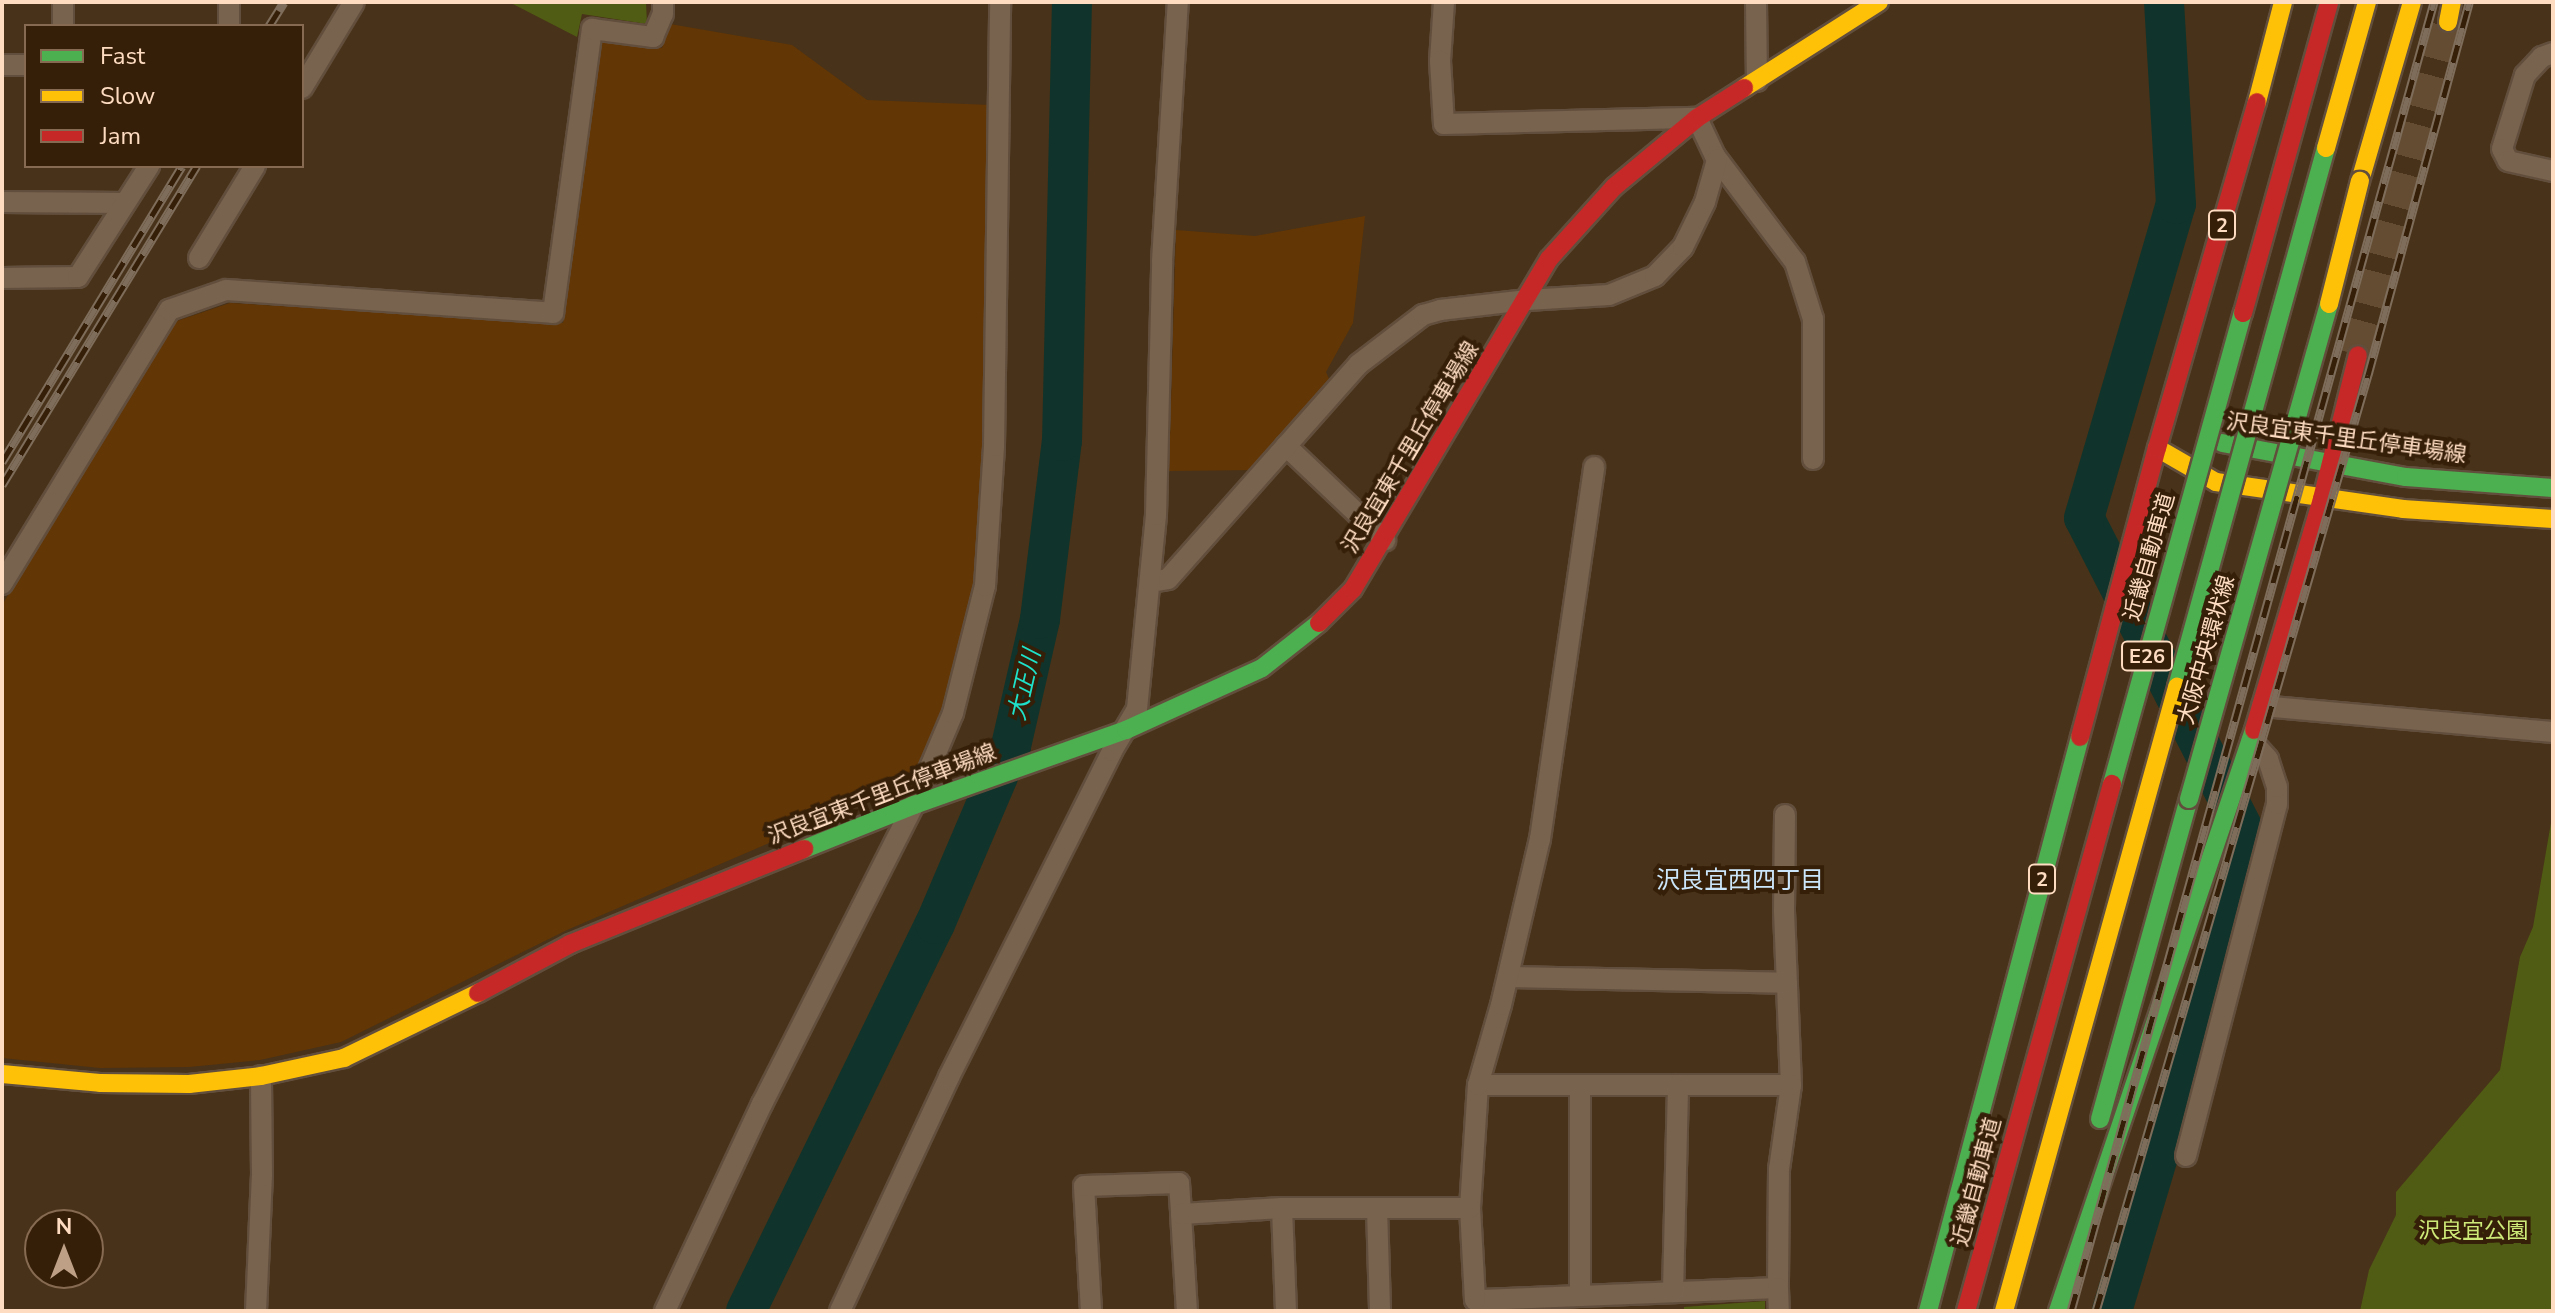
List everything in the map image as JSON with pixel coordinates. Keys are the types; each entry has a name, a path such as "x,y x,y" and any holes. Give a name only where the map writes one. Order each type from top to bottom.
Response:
{"main road":[{"name":"沢良宜東千里丘停車場線","path":"2,1074 100,1083 189,1084 261,1076 344,1058 431,1017 570,944 914,805 1126,730 1262,668 1305,636 1353,589 1385,540 1549,259 1614,187 1697,118 1879,2"},
{"name":"2","path":"1928,1311 2157,448 2250,130 2283,2"},
{"name":"近畿自動車道","path":"1966,1311 2329,2"},
{"name":"E26","path":"2004,1311 2367,2"},
{"name":"大阪中央環状線","path":"2096,1135 2412,2"},
{"path":"2448,22 2452,2"},
{"path":"2058,1311 2262,706 2332,463 2358,355"},
{"name":"沢良宜東千里丘停車場線","path":"2157,448 2225,443 2406,477 2553,488"},
{"path":"2157,448 2216,482 2322,499 2553,519"},
{"path":"2049,1311 2087,1165"}],"street":[{"path":"63,2 63,24"},
{"path":"229,2 229,24"},
{"path":"304,85 354,2"},
{"path":"2,584 169,310 226,290 553,313 592,29 653,37 663,14 663,2"},
{"path":"665,1311 762,1104 914,805 953,713 985,586 994,446 1000,2"},
{"path":"840,1311 949,1077 1137,709 1156,515 1162,261 1178,2"},
{"path":"1444,2 1440,61 1444,124 1697,118 1717,160 1795,262 1813,319 1813,459"},
{"path":"1756,2 1757,81"},
{"path":"2553,53 2542,57 2525,75 2502,149 2508,161 2553,171"},
{"path":"2,65 24,65"},
{"path":"1150,582 1168,579 1359,364 1423,315 1527,300 1609,295 1655,276 1683,247 1705,202 1717,160"},
{"path":"2,278 78,277 148,168"},
{"path":"199,258 254,168"},
{"path":"2,202 125,203"},
{"path":"1286,446 1385,540"},
{"path":"1594,467 1540,839 1508,977 1478,1085 1470,1208 1475,1306 1580,1296 1778,1288"},
{"path":"2262,706 2553,732"},
{"path":"2186,1156 2277,804 2277,787 2268,759 2251,740"},
{"path":"1779,1311 1779,1169 1791,1085 1785,815"},
{"path":"1508,977 1787,983"},
{"path":"256,1311 262,1176 261,1076"},
{"path":"1478,1085 1791,1085"},
{"path":"1673,1292 1678,1085"},
{"path":"1580,1086 1580,1296"},
{"path":"1091,1311 1084,1186 1179,1183 1187,1311"},
{"path":"1181,1214 1282,1208 1470,1208"},
{"path":"1282,1208 1286,1311"},
{"path":"1377,1208 1380,1311"}],"shaded area":[{"path":"670,24 792,45 867,100 991,105 985,446 975,584 942,711 918,779 567,930 341,1042 260,1060 189,1067 100,1068 2,1058 2,605 174,322 230,303 563,323 602,40 662,48"},
{"path":"1365,216 1353,323 1326,372 1329,379 1256,470 1169,471 1176,230 1255,236"}],"green space":[{"path":"509,2 646,2 647,24 582,14 577,37"},
{"name":"沢良宜公園","path":"2553,811 2553,1311 2360,1311 2369,1270 2396,1215 2396,1192 2500,1070 2520,957 2533,927"},
{"path":"1765,1301 1765,1311 1684,1311 1684,1307"}],"waterway":[{"name":"大正川","path":"746,1311 935,924 1011,746 1040,619 1062,441 1072,2"},
{"path":"2112,1311 2251,844 2084,518 2176,204 2164,2"}],"tunnel":[{"path":"2358,355 2448,22"}],"railway":[{"path":"270,24 284,2"},
{"path":"2071,1311 2434,2"},
{"path":"2096,1311 2368,375 2469,2"},
{"path":"2,462 181,168"},
{"path":"2,485 196,168"}],"traffic: fast":[{"path":"2177,687 2326,148"},
{"path":"2189,799 2329,304"},
{"path":"2112,784 2243,313"},
{"path":"2222,443 2406,477 2553,488"},
{"path":"804,849 914,805 1126,730 1262,668 1319,623"},
{"path":"2058,1311 2254,730"},
{"path":"1928,1311 2080,737"},
{"path":"2100,1119 2189,799"}],"traffic: slow":[{"path":"1744,88 1879,2"},
{"path":"2257,102 2283,2"},
{"path":"2326,148 2367,2"},
{"path":"2360,181 2412,2"},
{"path":"2448,22 2452,2"},
{"path":"2329,304 2360,181"},
{"path":"2157,448 2216,482 2403,509 2553,519"},
{"path":"2004,1311 2177,687"},
{"path":"2,1074 100,1083 189,1084 261,1076 344,1058 478,993"}],"traffic: jam":[{"path":"2243,313 2329,2"},
{"path":"1319,623 1353,589 1549,259 1614,187 1697,118 1744,88"},
{"path":"2080,737 2157,448 2257,102"},
{"path":"2254,730 2322,499 2358,355"},
{"path":"1966,1311 2112,784"},
{"path":"478,993 570,944 804,849"}],"district":[{"name":"沢良宜西四丁目","path":"1740,881"}]}
